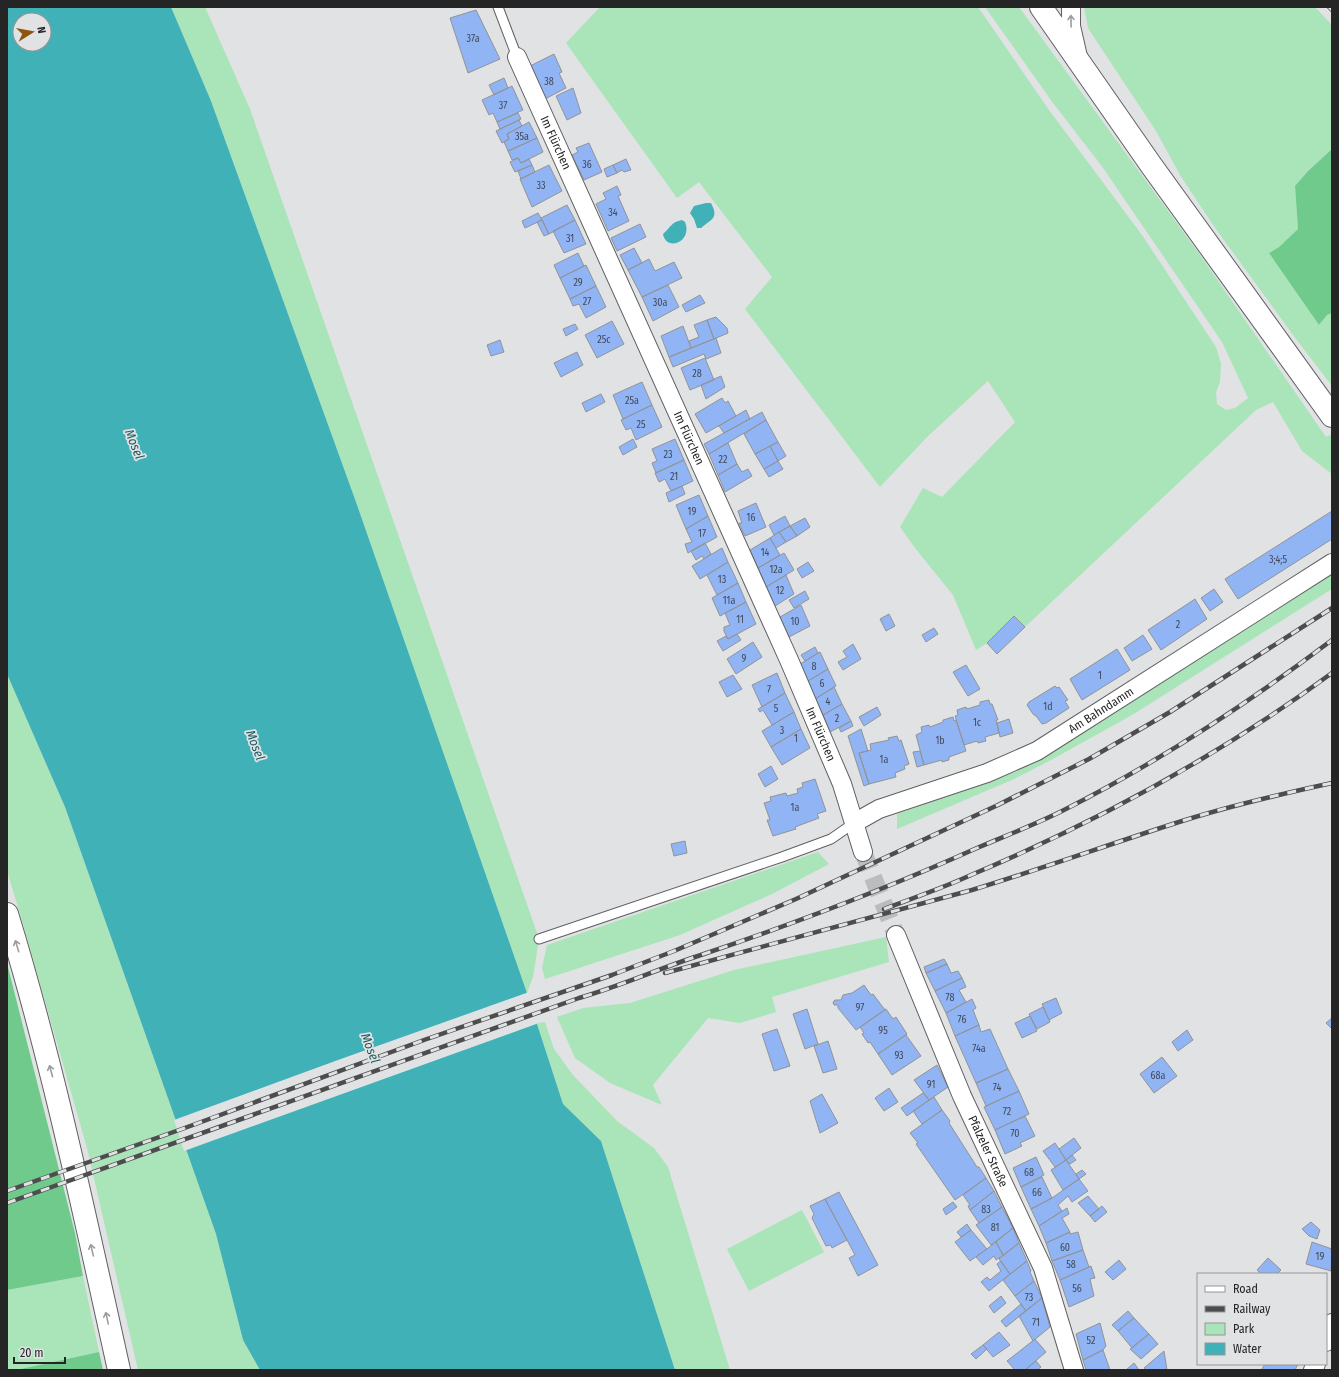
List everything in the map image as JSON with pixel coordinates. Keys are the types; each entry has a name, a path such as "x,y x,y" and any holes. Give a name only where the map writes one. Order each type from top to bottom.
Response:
{"main road":[{"path":"1041,7 1151,165 1332,416"},
{"path":"7,914 20,955 61,1109 119,1370"}],"street":[{"path":"1071,7 1071,26 1080,62"},
{"name":"Im Flürchen","path":"517,56 789,660 842,784 854,823"},
{"name":"Am Bahndamm","path":"854,823 879,809 986,772 1037,752 1332,563"},
{"path":"854,823 863,852"},
{"name":"Pfalzeler Straße","path":"896,935 962,1096 1043,1268 1074,1370"},
{"path":"1327,1339 1332,1323"}],"lane":[{"path":"498,7 517,56"},
{"path":"539,939 831,839 854,823"}],"green space":[{"path":"171,7 205,7 250,109 539,939 533,977 527,993 356,502 211,101"},
{"path":"600,7 978,7 1049,110 1142,235 1216,347 1221,364 1220,381 1216,393 1217,404 1226,410 1235,408 1248,398 1222,342 1101,165 1053,103 985,7 1019,7 1198,252 1326,437 1332,434 1332,474 1302,451 1273,402 1256,410 1025,627 1014,616 987,643 976,650 953,595 900,527 923,488 942,497 1015,422 988,381 927,437 880,487 745,309 772,277 699,182 677,198 566,43"},
{"path":"1084,7 1315,7 1332,25 1332,149 1308,171 1295,186 1298,229 1279,247 1269,253 1319,325 1327,315 1332,313 1332,386 1213,225 1180,175 1156,131 1088,28"},
{"path":"1332,149 1332,313 1327,315 1319,325 1269,253 1279,247 1298,229 1295,186 1308,171"},
{"path":"1332,572 1332,589 1132,715 1014,779 897,829 897,814 1015,772 1063,746"},
{"path":"7,674 65,807 216,1234 243,1340 260,1370 138,1370 87,1148 7,871"},
{"path":"818,852 829,864 772,894 680,935 545,979 542,968 547,945"},
{"path":"886,937 889,962 772,997 776,1012 740,1023 708,1018 653,1085 662,1105 610,1083 575,1058 557,1017 583,1008 630,1003 734,970"},
{"path":"7,963 75,1233 83,1276 7,1290"},
{"path":"545,1022 554,1049 573,1075 617,1121 654,1148 668,1167 730,1370 675,1370 601,1141 563,1104 537,1023"},
{"path":"802,1210 824,1252 749,1291 727,1249"},
{"path":"83,1276 99,1352 16,1370 7,1370 7,1290"},
{"path":"99,1352 103,1370 16,1370"}],"water":[{"name":"Mosel","path":"7,7 171,7 211,101 356,502 527,993 563,1104 601,1141 675,1370 260,1370 243,1340 216,1234 65,807 7,674"},
{"path":"711,203 714,212 713,218 701,228 697,228 690,213 694,206"},
{"path":"682,220 685,222 685,235 678,242 669,243 663,234 673,223"}],"pier":[{"path":"529,992 539,1023 184,1151 174,1120"}],"building":[{"path":"476,10 500,59 468,73 450,18"},
{"path":"554,54 562,72 559,73 566,88 545,99 530,66"},
{"path":"504,78 508,88 494,95 489,85"},
{"path":"512,86 523,110 497,122 493,113 489,115 482,100"},
{"path":"573,88 581,113 567,120 556,96"},
{"path":"518,113 521,119 500,129 497,122"},
{"path":"519,120 522,126 507,134 509,139 502,143 496,131"},
{"path":"529,122 537,138 508,151 504,142 509,139 507,134"},
{"path":"537,138 543,152 521,163 518,158 512,160 508,151"},
{"path":"589,143 602,172 584,180 572,155 578,152 576,148"},
{"path":"518,158 521,163 529,159 532,165 515,172 510,162"},
{"path":"626,159 631,170 624,172 622,170 617,173 613,165"},
{"path":"532,165 535,172 521,179 518,171"},
{"path":"549,165 562,191 532,207 520,179"},
{"path":"613,165 617,173 607,177 604,169"},
{"path":"617,186 621,195 618,196 629,221 608,231 596,204 606,199 603,193"},
{"path":"567,205 575,220 549,234 541,218"},
{"path":"538,213 542,220 525,228 522,221"},
{"path":"542,220 549,234 544,236 537,222"},
{"path":"575,220 586,244 564,253 553,231"},
{"path":"640,224 646,237 617,251 611,238"},
{"path":"634,248 642,263 628,270 620,255"},
{"path":"578,253 584,266 560,278 554,265"},
{"path":"649,259 655,271 674,262 682,278 642,297 628,270"},
{"path":"586,265 596,286 570,299 560,278"},
{"path":"668,285 679,307 653,321 642,297"},
{"path":"596,286 606,307 586,318 579,304 573,306 570,299"},
{"path":"700,295 705,303 686,312 682,305"},
{"path":"716,317 727,328 728,333 714,339 707,320"},
{"path":"707,320 714,339 691,348 689,341 699,337 694,325"},
{"path":"612,321 624,344 597,358 585,335"},
{"path":"575,324 578,329 566,336 563,329"},
{"path":"683,326 691,348 669,357 661,336"},
{"path":"716,338 721,353 706,359 704,354 673,367 669,357"},
{"path":"500,340 504,352 491,356 487,345"},
{"path":"577,352 583,365 561,377 554,363"},
{"path":"705,358 714,380 690,390 681,368"},
{"path":"721,376 725,387 706,399 701,385"},
{"path":"642,382 652,405 623,419 613,395"},
{"path":"601,394 605,402 586,412 582,403"},
{"path":"722,398 725,403 728,401 736,416 706,433 695,414"},
{"path":"652,405 662,427 636,440 631,428 626,430 621,420"},
{"path":"746,410 750,419 724,433 719,426"},
{"path":"762,412 766,420 709,454 704,444"},
{"path":"766,420 778,442 755,454 744,434"},
{"path":"633,439 637,447 623,455 619,447"},
{"path":"675,439 684,460 656,473 652,463 657,461 652,449"},
{"path":"778,442 786,456 778,461 770,446"},
{"path":"728,443 737,464 718,475 709,454"},
{"path":"770,446 778,461 764,469 755,454"},
{"path":"684,460 693,481 671,491 665,479 659,482 655,473"},
{"path":"778,461 783,469 769,477 764,469"},
{"path":"737,464 742,472 748,469 752,476 725,492 718,475"},
{"path":"682,486 685,494 669,502 666,493"},
{"path":"699,495 708,516 686,529 676,505"},
{"path":"756,503 766,527 745,536 739,523 742,523 738,511"},
{"path":"1332,511 1332,539 1238,599 1225,579"},
{"path":"708,516 717,537 688,553 685,544 692,542 686,529"},
{"path":"785,516 790,526 774,535 769,525"},
{"path":"805,518 810,527 797,536 790,526"},
{"path":"790,526 797,536 786,542 779,532"},
{"path":"779,532 786,542 776,548 770,538"},
{"path":"770,538 780,555 758,568 750,550"},
{"path":"705,543 711,554 704,559 702,556 696,560 691,551"},
{"path":"722,548 728,562 700,579 692,566"},
{"path":"784,553 794,570 766,587 758,568"},
{"path":"728,562 738,583 717,595 707,575"},
{"path":"808,562 814,571 802,578 797,569"},
{"path":"786,575 794,594 775,606 766,587"},
{"path":"738,583 746,602 720,616 712,598"},
{"path":"1214,589 1223,602 1210,611 1201,598"},
{"path":"805,591 809,599 794,608 789,600"},
{"path":"1195,599 1207,619 1161,650 1148,630"},
{"path":"746,602 756,624 728,639 724,631 724,627 730,625 725,613"},
{"path":"801,605 810,626 789,637 780,617"},
{"path":"889,614 895,626 886,631 880,619"},
{"path":"1014,616 1025,627 997,654 987,643"},
{"path":"934,628 938,634 926,642 922,635"},
{"path":"737,634 741,640 723,651 717,641 726,636 728,639"},
{"path":"1143,635 1152,649 1132,661 1124,648"},
{"path":"753,642 762,657 736,674 727,659"},
{"path":"853,644 861,659 843,670 838,662 847,657 843,651"},
{"path":"815,647 818,653 805,661 801,655"},
{"path":"1117,649 1130,670 1082,700 1070,679"},
{"path":"820,652 828,669 808,681 800,664"},
{"path":"966,665 980,689 968,696 953,672"},
{"path":"828,669 836,686 815,699 808,681"},
{"path":"777,673 785,693 762,707 752,685"},
{"path":"733,675 742,689 727,697 719,682"},
{"path":"1055,686 1057,688 1059,687 1068,700 1065,701 1069,708 1042,724 1027,705 1029,702"},
{"path":"834,687 842,704 823,715 815,699"},
{"path":"785,693 794,712 772,725 763,710 760,712 758,709"},
{"path":"989,700 998,720 996,720 999,733 985,737 986,741 978,743 977,741 964,745 955,716 958,715 957,710 980,705 980,702"},
{"path":"842,704 851,721 830,732 823,715"},
{"path":"877,707 881,715 864,726 859,717"},
{"path":"794,712 801,729 771,747 762,731"},
{"path":"953,717 954,721 956,720 966,751 949,757 949,760 942,762 942,760 924,765 916,735 922,732 921,727 929,725 930,727 943,722 943,720"},
{"path":"1009,719 1013,733 1000,737 997,723"},
{"path":"851,721 853,726 841,732 839,728"},
{"path":"801,729 810,748 782,765 771,747"},
{"path":"861,729 868,751 859,753 869,784 864,786 848,736"},
{"path":"897,736 899,741 901,740 909,764 904,766 905,769 895,773 896,777 869,784 859,753 871,750 870,744 889,740 888,738"},
{"path":"920,751 924,765 917,767 913,752"},
{"path":"771,766 778,779 765,787 758,774"},
{"path":"815,779 826,811 817,814 819,818 795,827 796,829 773,836 767,820 770,820 764,803 771,801 770,797 786,793 787,796 798,793 797,789 803,787 802,783"},
{"path":"685,841 687,853 674,856 671,844"},
{"path":"944,959 947,964 926,973 924,967"},
{"path":"947,964 951,973 958,971 962,978 935,991 926,973"},
{"path":"962,978 966,987 959,990 966,1002 946,1013 935,991"},
{"path":"864,985 885,1010 856,1030 838,1008 838,1005 834,1005 833,1002 835,1000 841,1000 843,995 852,993"},
{"path":"1056,998 1062,1013 1049,1020 1042,1004"},
{"path":"972,999 976,1008 973,1010 979,1025 955,1036 946,1013"},
{"path":"1043,1007 1050,1022 1037,1029 1029,1014"},
{"path":"807,1009 818,1044 805,1049 793,1014"},
{"path":"886,1009 893,1019 896,1017 907,1034 878,1054 870,1042 868,1043 862,1034 864,1033 860,1027"},
{"path":"1030,1016 1037,1031 1022,1038 1015,1023"},
{"path":"1332,1018 1332,1029 1326,1023"},
{"path":"979,1025 981,1032 990,1029 1008,1069 976,1083 955,1036"},
{"path":"777,1029 790,1066 774,1071 762,1034"},
{"path":"1187,1030 1193,1040 1178,1051 1172,1042"},
{"path":"906,1035 921,1056 892,1075 878,1054"},
{"path":"828,1041 837,1069 823,1073 814,1046"},
{"path":"1162,1057 1177,1076 1154,1093 1140,1074"},
{"path":"937,1065 948,1087 929,1100 914,1080"},
{"path":"1008,1069 1019,1091 986,1106 976,1083"},
{"path":"889,1088 898,1102 884,1111 875,1098"},
{"path":"1019,1091 1029,1114 995,1130 984,1107"},
{"path":"923,1093 929,1100 907,1116 901,1108"},
{"path":"822,1094 838,1123 820,1133 810,1101"},
{"path":"934,1097 942,1110 922,1124 913,1111"},
{"path":"942,1110 977,1167 979,1167 986,1178 955,1200 910,1133"},
{"path":"1025,1116 1035,1136 1020,1143 1022,1146 1005,1154 995,1130"},
{"path":"1074,1138 1081,1148 1066,1160 1059,1149"},
{"path":"1055,1143 1066,1160 1055,1167 1043,1151"},
{"path":"1072,1155 1076,1160 1070,1164 1066,1160"},
{"path":"1036,1157 1044,1175 1021,1187 1013,1168"},
{"path":"1066,1160 1079,1179 1063,1190 1051,1170"},
{"path":"1082,1170 1086,1174 1079,1179 1076,1174"},
{"path":"1042,1177 1052,1198 1031,1209 1021,1187"},
{"path":"986,1178 994,1191 970,1210 968,1206 970,1205 963,1195"},
{"path":"1079,1179 1088,1191 1072,1202 1068,1196 1058,1205 1062,1211 1039,1226 1031,1209 1052,1198"},
{"path":"994,1191 1002,1207 979,1223 970,1210"},
{"path":"839,1192 878,1265 858,1276 849,1258 855,1255 825,1199"},
{"path":"1088,1196 1099,1209 1090,1216 1078,1203"},
{"path":"825,1199 847,1240 832,1248 831,1245 826,1246 812,1218 814,1214 810,1206"},
{"path":"953,1202 957,1207 946,1215 943,1209"},
{"path":"1102,1206 1107,1212 1095,1222 1090,1216"},
{"path":"1002,1207 1013,1228 991,1245 976,1225"},
{"path":"1067,1208 1069,1214 1062,1218 1070,1232 1046,1243 1039,1226"},
{"path":"1311,1222 1320,1230 1317,1239 1309,1236 1302,1229"},
{"path":"967,1224 971,1230 961,1237 957,1232"},
{"path":"1013,1228 1019,1243 1003,1255 996,1242"},
{"path":"971,1230 987,1249 970,1261 955,1242"},
{"path":"1070,1232 1070,1234 1078,1232 1083,1250 1052,1261 1046,1243"},
{"path":"996,1242 1003,1255 996,1260 994,1256 983,1265 976,1257"},
{"path":"1312,1242 1332,1249 1331,1271 1306,1264"},
{"path":"1019,1243 1027,1261 1010,1274 999,1259"},
{"path":"1083,1250 1089,1267 1060,1280 1052,1261"},
{"path":"1268,1258 1281,1270 1278,1273 1261,1273 1257,1270"},
{"path":"1119,1260 1126,1269 1113,1280 1105,1272"},
{"path":"1001,1261 1010,1274 989,1291 981,1282 987,1277 990,1280 1001,1271 997,1264"},
{"path":"1027,1261 1034,1281 1015,1296 1003,1280"},
{"path":"1091,1266 1095,1278 1090,1279 1094,1296 1069,1307 1060,1280"},
{"path":"1034,1281 1042,1298 1026,1311 1015,1296"},
{"path":"1001,1296 1006,1303 994,1313 989,1306"},
{"path":"1042,1298 1050,1327 1033,1341 1019,1316"},
{"path":"1021,1304 1026,1311 1006,1327 1001,1321"},
{"path":"1128,1311 1134,1318 1118,1331 1112,1325"},
{"path":"1134,1318 1149,1334 1132,1348 1118,1331"},
{"path":"1100,1323 1106,1346 1103,1350 1083,1360 1076,1334"},
{"path":"999,1332 1010,1345 993,1357 983,1345"},
{"path":"1149,1334 1158,1344 1141,1359 1130,1349"},
{"path":"1035,1339 1046,1352 1025,1370 1015,1370 1007,1361"},
{"path":"983,1345 987,1349 976,1359 971,1354"},
{"path":"1103,1350 1110,1370 1086,1370 1083,1360"},
{"path":"1164,1351 1167,1370 1146,1370 1144,1368"},
{"path":"1036,1361 1041,1367 1037,1370 1025,1370"},
{"path":"1134,1363 1139,1370 1126,1370"},
{"path":"1264,1365 1298,1365 1295,1370 1262,1369"}],"tunnel":[{"path":"863,852 896,935"}],"railway":[{"path":"1329,7 1332,10"},
{"path":"7,1191 182,1129 424,1040 612,975 674,951 796,899 998,805 1089,759 1170,712 1332,608"},
{"path":"7,1203 769,931 874,892 943,863 1051,816 1167,753 1234,710 1332,640"},
{"path":"884,909 950,884 1019,854 1112,809 1202,759 1246,732 1332,673"},
{"path":"665,973 972,890 1198,816 1274,796 1332,783"}]}
